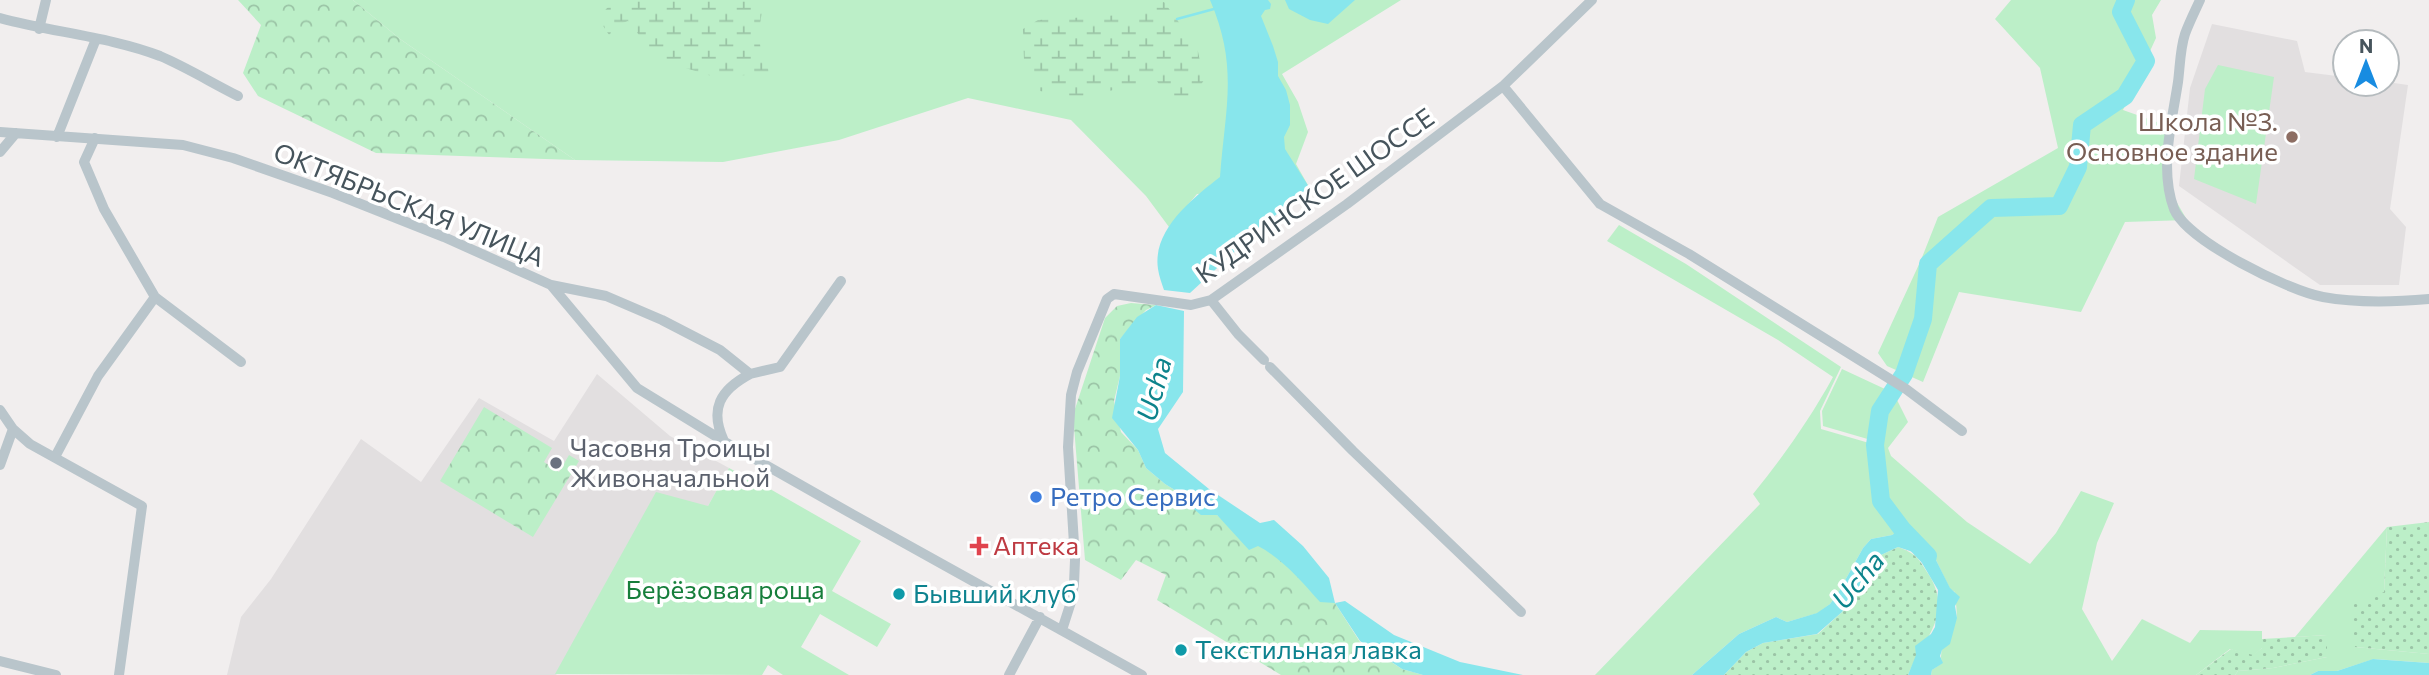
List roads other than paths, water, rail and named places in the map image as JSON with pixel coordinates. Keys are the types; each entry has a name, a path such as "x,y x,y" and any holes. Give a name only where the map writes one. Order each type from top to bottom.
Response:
{"street":[{"path":"39,29 46,0"},
{"name":"КУДРИНСКОЕ ШОССЕ","path":"1062,630 1071,602 1075,560 1068,447 1071,395 1077,372 1107,299 1114,294 1191,306 1211,300 1336,212 1503,86 1592,0"},
{"path":"2200,0 2185,36 2168,159 2169,189 2175,211 2188,228 2219,250 2284,284 2321,297 2410,301 2429,299"},
{"path":"0,18 159,56 238,96"},
{"path":"57,137 96,39"},
{"path":"1503,86 1600,204 1689,254 1895,382 1962,431"},
{"name":"ОКТЯБРЬСКАЯ УЛИЦА","path":"0,132 183,145 233,158 333,193 444,237 551,285 637,388 725,442 1142,675"},
{"path":"0,152 16,133"},
{"path":"94,138 84,162 104,209 155,297 241,362"},
{"path":"725,442 718,426 718,410 722,396 733,383 750,374 780,368 841,281"},
{"path":"551,285 606,296 662,320 720,351 750,374"},
{"path":"55,457 98,376 155,297"},
{"path":"1211,300 1238,334 1363,461 1521,612"},
{"path":"0,410 13,429 30,444 142,506 119,675"},
{"path":"0,465 13,429"},
{"path":"1009,675 1040,617"},
{"path":"0,661 56,675"}],"water":[{"path":"1210,0 1268,0 1271,4 1270,9 1265,10 1261,16 1278,62 1278,76 1290,105 1290,125 1284,137 1285,149 1309,187 1190,293 1164,290 1158,272 1158,255 1161,241 1177,216 1220,177 1227,108 1227,67 1219,24"},
{"path":"1285,0 1355,0 1328,24 1310,20 1289,9"},
{"name":"Ucha","path":"1156,305 1184,311 1183,392 1158,429 1165,453 1209,489 1260,523 1274,520 1303,546 1329,578 1335,603 1320,602 1291,571 1267,551 1258,546 1249,550 1217,515 1201,515 1183,500 1178,492 1146,468 1138,450 1112,418 1120,376 1120,339 1137,317"},
{"name":"Ucha","path":"1898,531 1936,560 1950,588 1960,597 1955,606 1957,618 1950,644 1942,650 1940,656 1943,663 1932,670 1931,675 1908,675 1916,655 1915,646 1931,634 1935,627 1938,590 1916,553 1898,547 1881,555 1842,612 1817,634 1763,643 1746,652 1724,675 1692,675 1739,634 1776,617 1787,622 1817,613 1830,604 1871,539 1892,535"},
{"path":"1345,601 1394,635 1460,662 1523,675 1423,675 1402,669 1360,641 1335,603"},
{"path":"2373,659 2429,663 2429,675 2310,675 2318,671 2337,671"}],"waterway":[{"path":"1928,556 1902,529 1881,501 1875,445 1880,411 1904,374 1923,319 1928,264 1991,208 2059,206 2078,167 2082,125 2125,96 2146,61 2121,12 2126,0"},
{"path":"1177,19 1214,9"}],"place":[{"name":"Школа №3. Основное здание","path":"2292,137"},
{"name":"Часовня Троицы Живоначальной","path":"556,463"},
{"name":"Ретро Сервис","path":"1036,497"},
{"name":"Аптека","path":"979,546"},
{"name":"Бывший клуб","path":"899,594"},
{"name":"Текстильная лавка","path":"1181,650"}],"park label":[{"name":"Берёзовая роща","path":"725,590"}]}
